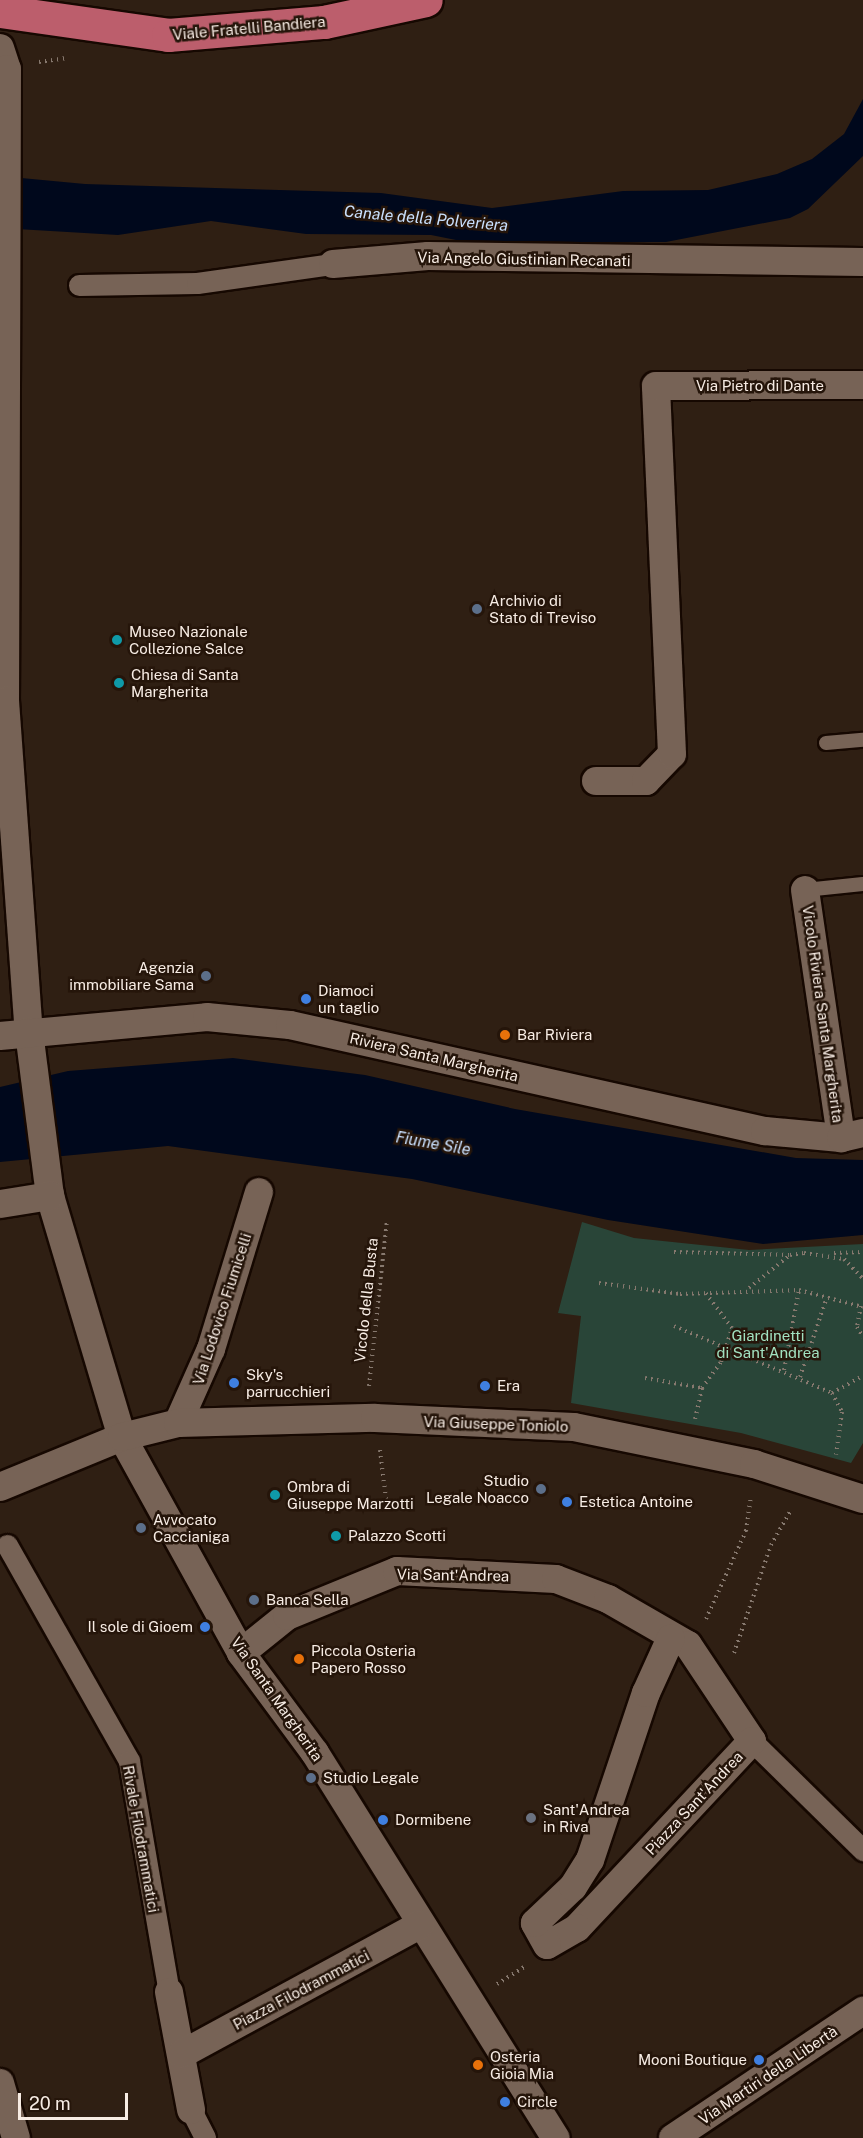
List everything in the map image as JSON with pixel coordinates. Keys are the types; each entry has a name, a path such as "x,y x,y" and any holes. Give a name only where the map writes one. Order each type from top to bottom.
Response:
{"main road":[{"name":"Viale Fratelli Bandiera","path":"0,11 168,35 324,22 426,0"}],"street":[{"name":"Via Santa Margherita","path":"0,48 7,69 5,701 29,1032 50,1196 122,1437 242,1653 315,1753 468,2003 556,2138"},
{"name":"Via Angelo Giustinian Recanati","path":"79,285 197,283 333,264 428,256 863,262"},
{"name":"Via Pietro di Dante","path":"596,781 646,782 672,754 656,386 863,386"},
{"name":"Vicolo Riviera Santa Margherita","path":"805,890 852,1136"},
{"name":"Riviera Santa Margherita","path":"0,1036 207,1017 290,1025 765,1131 852,1136"},
{"name":"Via Lodovico Fiumicelli","path":"178,1423 212,1349 260,1192"},
{"path":"0,1204 50,1196"},
{"name":"Via Giuseppe Toniolo","path":"0,1487 122,1437 178,1423 375,1418 574,1427 830,1485 863,1499"},
{"name":"Rivale Filodrammatici","path":"7,1545 129,1761 191,2110"},
{"name":"Via Sant'Andrea","path":"242,1653 287,1616 398,1571 556,1579 608,1599 671,1638"},
{"path":"547,1945 536,1923 573,1887 590,1860 646,1693 671,1638"},
{"name":"Piazza Sant'Andrea","path":"547,1945 577,1928 752,1741 688,1645 671,1638"},
{"path":"752,1741 863,1850"},
{"name":"Piazza Filodrammatici","path":"182,2054 420,1925"},
{"name":"Via Martiri della Libertà","path":"673,2138 863,2012"},
{"path":"0,2083 16,2138"},
{"path":"191,2110 205,2138"}],"lane":[{"path":"826,742 863,740"},
{"path":"805,890 863,884"}],"path":[{"name":"Vicolo della Busta","path":"369,1382 387,1220"},
{"path":"674,1252 790,1256 863,1252"},
{"path":"830,1253 854,1266 863,1279"},
{"path":"749,1288 790,1256"},
{"path":"599,1283 680,1293 749,1288 799,1290 862,1306 857,1327 863,1337"},
{"path":"784,1370 799,1290"},
{"path":"800,1377 827,1298"},
{"path":"674,1326 784,1370 832,1393 843,1412 830,1485"},
{"path":"832,1393 863,1376"},
{"path":"645,1378 702,1388"},
{"path":"381,1457 387,1508"},
{"path":"705,1621 746,1531 752,1496"},
{"path":"737,1638 771,1545 793,1508"},
{"path":"468,2003 543,1955 547,1945"}],"green space":[{"name":"Giardinetti di Sant'Andrea","path":"582,1222 634,1238 749,1250 863,1244 863,1443 851,1463 741,1433 571,1403 581,1316 558,1313"}],"water":[{"name":"Canale della Polveriera","path":"863,99 863,156 808,209 790,218 666,242 471,243 431,235 306,234 211,221 118,235 0,228 0,176 85,184 381,193 492,208 623,191 708,190 777,174 812,159 844,134"},
{"name":"Fiume Sile","path":"233,1058 365,1075 515,1109 796,1158 863,1160 863,1235 763,1244 608,1220 412,1179 168,1146 0,1162 0,1087 68,1071"}],"place":[{"name":"Archivio di Stato di Treviso","path":"477,609"},
{"name":"Museo Nazionale Collezione Salce","path":"117,640"},
{"name":"Chiesa di Santa Margherita","path":"119,683"},
{"name":"Agenzia immobiliare Sama","path":"206,976"},
{"name":"Diamoci un taglio","path":"306,999"},
{"name":"Bar Riviera","path":"505,1035"},
{"name":"Sky's parrucchieri","path":"234,1383"},
{"name":"Era","path":"485,1386"},
{"name":"Studio Legale Noacco","path":"541,1489"},
{"name":"Ombra di Giuseppe Marzotti","path":"275,1495"},
{"name":"Estetica Antoine","path":"567,1502"},
{"name":"Avvocato Caccianiga","path":"141,1528"},
{"name":"Palazzo Scotti","path":"336,1536"},
{"name":"Banca Sella","path":"254,1600"},
{"name":"Il sole di Gioem","path":"205,1627"},
{"name":"Piccola Osteria Papero Rosso","path":"299,1659"},
{"name":"Studio Legale","path":"311,1778"},
{"name":"Sant'Andrea in Riva","path":"531,1818"},
{"name":"Dormibene","path":"383,1820"},
{"name":"Mooni Boutique","path":"759,2060"},
{"name":"Osteria Gioia Mia","path":"478,2065"},
{"name":"Circle","path":"505,2102"}]}
